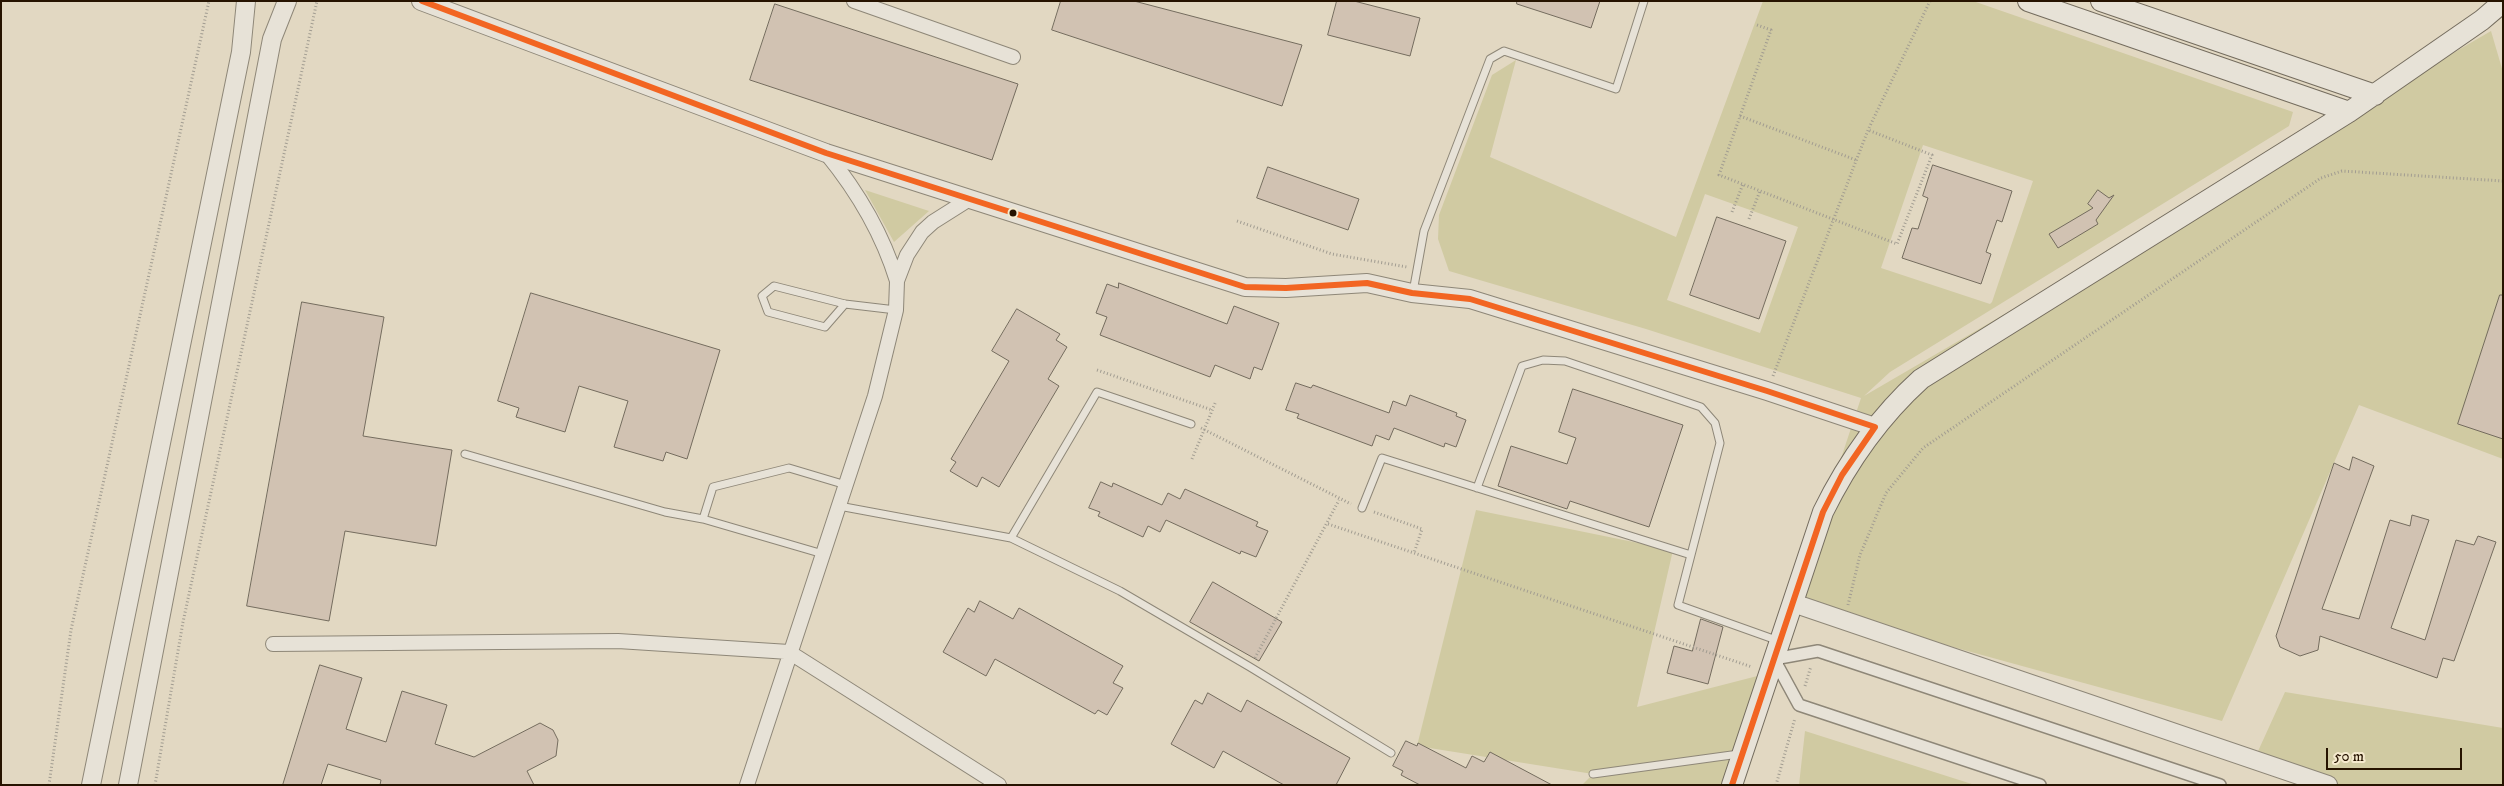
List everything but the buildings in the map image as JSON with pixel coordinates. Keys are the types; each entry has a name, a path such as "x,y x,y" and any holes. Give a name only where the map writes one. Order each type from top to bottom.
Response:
{"main road":[{"path":"2028,1 2349,112"},
{"path":"2101,1 2374,96"},
{"path":"2482,20 2498,1"},
{"path":"1732,785 1823,512 1842,475 1875,427 1921,379 2374,96 2482,20 2503,2"},
{"path":"2482,20 2503,12"}],"street":[{"path":"91,785 241,52 246,1"},
{"path":"128,785 272,39 286,1"},
{"path":"854,1 1014,57"},
{"path":"426,2 826,153 1246,287 1286,288 1366,283 1412,294 1470,299 1767,391 1875,427"},
{"path":"747,785 789,652 875,396 896,310 897,281 889,255 870,214 845,176 826,153"},
{"path":"897,281 908,255 922,232 933,222 971,198"},
{"path":"1793,603 2328,785"},
{"path":"273,644 618,641 789,652 999,785"},
{"path":"2040,785 1800,705 1775,658 1818,651 2220,785"}],"lane":[{"path":"1412,294 1424,231 1490,59 1504,51 1616,89 1644,1"},
{"path":"845,304 825,327 768,312 762,296 774,286 845,304 896,310"},
{"path":"1476,488 1522,366 1543,360 1565,361 1701,407 1715,423 1720,443 1678,605 1775,658"},
{"path":"1011,538 1097,392 1191,424"},
{"path":"465,454 665,512 703,520 822,554"},
{"path":"1362,508 1382,458 1691,555"},
{"path":"703,520 712,487 789,468 846,484"},
{"path":"839,506 1011,538 1120,591 1391,753"},
{"path":"1593,774 1742,754"}],"path":[{"path":"49,785 71,630 209,1"},
{"path":"156,785 183,622 317,1"},
{"path":"1767,391 1868,130 1930,1"},
{"path":"1757,25 1771,30 1719,175 1897,244 1932,155 1868,130"},
{"path":"1740,116 1856,160"},
{"path":"1840,618 1847,607 1860,555 1886,493 1923,448 2321,178 2342,171 2503,181"},
{"path":"1732,212 1743,184"},
{"path":"1750,219 1760,191"},
{"path":"1237,221 1332,254 1417,268"},
{"path":"1097,370 1212,410"},
{"path":"1192,459 1216,401"},
{"path":"1191,424 1340,500 1422,530 1414,553"},
{"path":"1250,667 1340,500"},
{"path":"1328,524 1414,553 1775,658"},
{"path":"1776,785 1813,660 1818,651"}],"shaded area":[{"path":"1763,1 1973,1 2293,112 2289,126 1890,372 1864,396 2491,31 2503,72 2503,459 2359,405 2222,721 1793,603 1861,398 1646,329 1449,271 1438,239 1439,215 1492,75 1516,60 1490,157 1676,237","holes":["1923,145 2033,181 1990,304 1881,268","1705,194 1798,227 1760,333 1667,300"]},
{"path":"865,190 929,211 894,242"},
{"path":"1476,510 1673,550 1637,707 1769,673 1734,785 1582,785 1593,774 1417,746"},
{"path":"2285,692 2503,728 2503,785 2328,785 2254,760"},
{"path":"1805,731 1975,785 1799,785"}],"transit line":[{"path":"422,1 826,153 1245,287 1286,288 1367,283 1412,293 1470,299 1767,391 1875,427 1842,475 1823,512 1732,785"}]}
